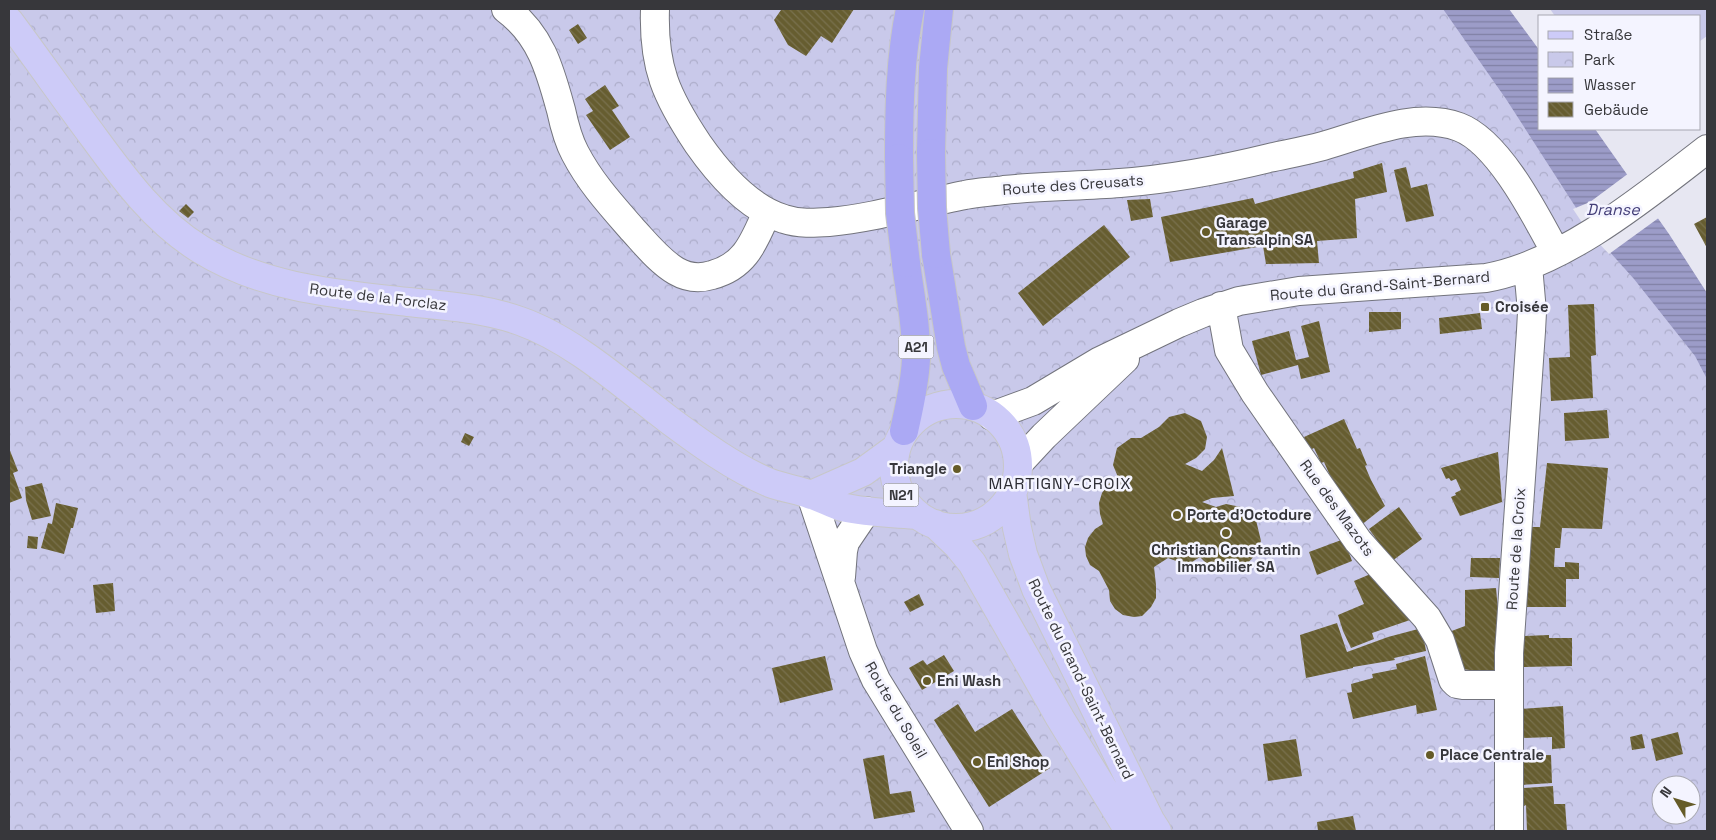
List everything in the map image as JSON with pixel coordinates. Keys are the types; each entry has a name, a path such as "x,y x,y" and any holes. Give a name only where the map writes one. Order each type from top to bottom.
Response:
{"highway":[{"name":"A21","path":"900,440 912,391 916,358 915,334 900,213 899,158 901,70 904,37 910,9"},
{"name":"A21","path":"939,9 933,68 931,153 932,208 936,254 953,356 962,382 983,411"}],"main road":[{"name":"Route de la Forclaz","path":"9,21 130,185 170,226 201,250 253,274 295,286 364,297 458,306 491,312 521,321 552,337 596,364 670,421 723,457 772,484 811,495 840,506 926,519"},
{"path":"811,495 863,472 900,440 920,415 931,409 952,404 983,411"},
{"name":"Route du Grand-Saint-Bernard","path":"926,519 959,528 980,524 998,512 1012,492 1018,475 1018,455 1011,436 998,420 983,411"},
{"name":"Route du Grand-Saint-Bernard","path":"900,440 894,466 897,486 909,507 958,546 972,563 1060,718 1129,831"},
{"name":"Route du Grand-Saint-Bernard","path":"1012,492 1023,554 1036,589 1157,831"}],"street":[{"path":"506,9 521,22 542,52 565,129 582,165 604,198 666,264 676,271 694,278 706,277 729,269 741,260 747,252 767,212"},
{"name":"Route des Creusats","path":"655,9 656,52 667,92 705,155 732,185 767,212 786,220 808,224 846,220 881,215 966,194 1023,188 1122,183 1194,174 1320,147 1394,126 1428,122 1444,123 1460,128 1475,136 1488,147 1518,187 1556,253"},
{"name":"Route du Grand-Saint-Bernard","path":"983,411 1033,401 1093,365 1146,339 1212,310 1256,297 1299,291 1486,278 1528,266 1582,238 1707,149"},
{"name":"Route de la Croix","path":"1509,831 1509,646 1532,331 1532,304 1528,266"},
{"name":"Rue des Mazots","path":"1212,310 1226,337 1229,350 1255,393 1358,541 1428,618 1440,640 1453,680 1457,684 1463,685 1508,684"},
{"path":"1018,464 1057,423 1146,339"},
{"name":"Route du Soleil","path":"811,495 854,627 876,680 969,831"},
{"name":"Route du Soleil","path":"840,581 845,542 866,511"}],"green space":[{"path":"9,9 1465,9 1538,126 1538,130 1541,130 1707,352 1707,831 9,831"},
{"path":"1550,9 1707,9 1707,36 1701,40 1701,15 1554,15"}],"water":[{"name":"Dranse","path":"1443,9 1509,9 1538,48 1538,130 1596,130 1669,234 1707,293 1707,379 1695,356 1634,279 1591,231 1506,99"}],"pier":[{"path":"1629,173 1660,217 1609,254 1589,233 1573,209 1590,202"}],"building":[{"path":"779,9 854,9 832,43 821,36 806,56 788,45 774,20 781,10"},
{"path":"578,24 587,38 578,44 569,30"},
{"path":"605,85 619,106 612,110 630,137 610,150 586,115 593,111 585,99"},
{"path":"1382,163 1387,192 1355,199 1357,238 1317,241 1319,263 1266,264 1263,246 1170,262 1161,217 1253,198 1255,204 1354,178 1353,172"},
{"path":"1406,167 1411,188 1427,184 1434,216 1406,222 1394,170"},
{"path":"1150,199 1153,217 1131,221 1127,200"},
{"path":"186,204 194,212 188,218 179,211"},
{"path":"1707,217 1707,248 1694,224"},
{"path":"1104,225 1130,257 1043,326 1018,293"},
{"path":"1594,304 1596,355 1591,356 1593,398 1551,401 1549,358 1570,357 1568,305"},
{"path":"1369,312 1401,312 1401,329 1369,332"},
{"path":"1480,313 1482,329 1440,334 1439,318"},
{"path":"1319,321 1330,372 1301,379 1298,365 1261,375 1252,341 1289,331 1296,360 1309,357 1301,326"},
{"path":"1607,410 1609,438 1565,441 1564,413"},
{"name":"Porte d'Octodure","path":"1185,413 1201,421 1207,437 1205,449 1196,458 1185,464 1202,471 1214,460 1222,448 1234,496 1212,498 1202,502 1216,507 1226,504 1241,507 1255,516 1261,541 1256,554 1246,565 1234,571 1220,570 1209,566 1200,557 1187,565 1168,558 1154,567 1156,598 1151,607 1142,616 1123,615 1115,609 1110,601 1109,590 1099,571 1090,565 1085,547 1088,538 1095,529 1103,524 1099,503 1102,493 1108,484 1118,477 1113,465 1117,448 1131,438 1141,438 1159,427 1169,417"},
{"path":"1344,419 1357,449 1360,448 1371,480 1385,506 1360,526 1332,480 1324,462 1321,463 1314,448 1310,450 1304,437"},
{"path":"465,433 474,437 469,446 461,442"},
{"path":"9,448 18,471 13,473 22,498 9,503"},
{"path":"1498,452 1502,502 1460,516 1451,497 1461,490 1456,479 1451,481 1449,478 1446,479 1441,468"},
{"path":"1547,463 1608,468 1602,529 1562,528 1560,548 1555,548 1554,567 1565,567 1565,562 1579,563 1579,579 1566,579 1566,607 1517,607 1531,527 1540,527"},
{"path":"42,483 51,516 32,520 26,500 25,487"},
{"path":"56,503 78,508 64,554 41,548 48,523 52,524"},
{"path":"1399,507 1422,539 1392,561 1369,529"},
{"path":"28,536 38,537 37,549 27,548"},
{"path":"1344,539 1352,561 1317,575 1309,552"},
{"path":"1471,558 1500,558 1499,578 1470,577"},
{"path":"1380,570 1413,619 1372,633 1374,639 1351,648 1338,615 1364,604 1354,581"},
{"path":"113,583 115,611 96,613 93,585"},
{"path":"1496,588 1499,621 1497,673 1461,669 1449,632 1465,626 1465,590"},
{"path":"919,594 924,605 910,612 904,602"},
{"path":"1337,623 1347,652 1388,637 1422,628 1426,651 1394,658 1395,660 1306,678 1300,635"},
{"path":"1549,635 1549,638 1572,638 1572,666 1524,667 1524,636"},
{"name":"Eni Wash","path":"944,655 954,671 922,690 909,668 923,660 927,665"},
{"path":"825,656 833,690 780,703 772,668"},
{"path":"1425,656 1437,710 1417,714 1416,705 1353,719 1347,693 1352,692 1351,684 1373,678 1372,674 1397,669 1396,664"},
{"path":"958,704 975,732 1012,709 1050,768 989,807 934,720"},
{"path":"1563,706 1565,748 1552,749 1552,737 1521,738 1519,709"},
{"path":"1678,732 1683,754 1656,761 1651,739"},
{"path":"1642,734 1645,748 1632,750 1630,737"},
{"path":"1296,739 1302,776 1268,781 1263,744"},
{"path":"884,755 890,794 911,791 915,812 874,819 863,759"},
{"path":"1551,755 1552,783 1520,785 1519,756"},
{"path":"1553,786 1554,804 1565,804 1567,831 1527,831 1523,788"},
{"path":"1353,816 1356,831 1318,831 1317,822"}],"place":[{"name":"Garage Transalpin SA","path":"1206,232"},
{"name":"Croisée","path":"1485,307"},
{"name":"Triangle","path":"957,469"},
{"name":"Porte d'Octodure","path":"1177,515"},
{"name":"Christian Constantin Immobilier SA","path":"1226,533"},
{"name":"Eni Wash","path":"927,681"},
{"name":"Place Centrale","path":"1430,755"},
{"name":"Eni Shop","path":"977,762"}],"district":[{"name":"MARTIGNY-CROIX","path":"1060,483"}]}
